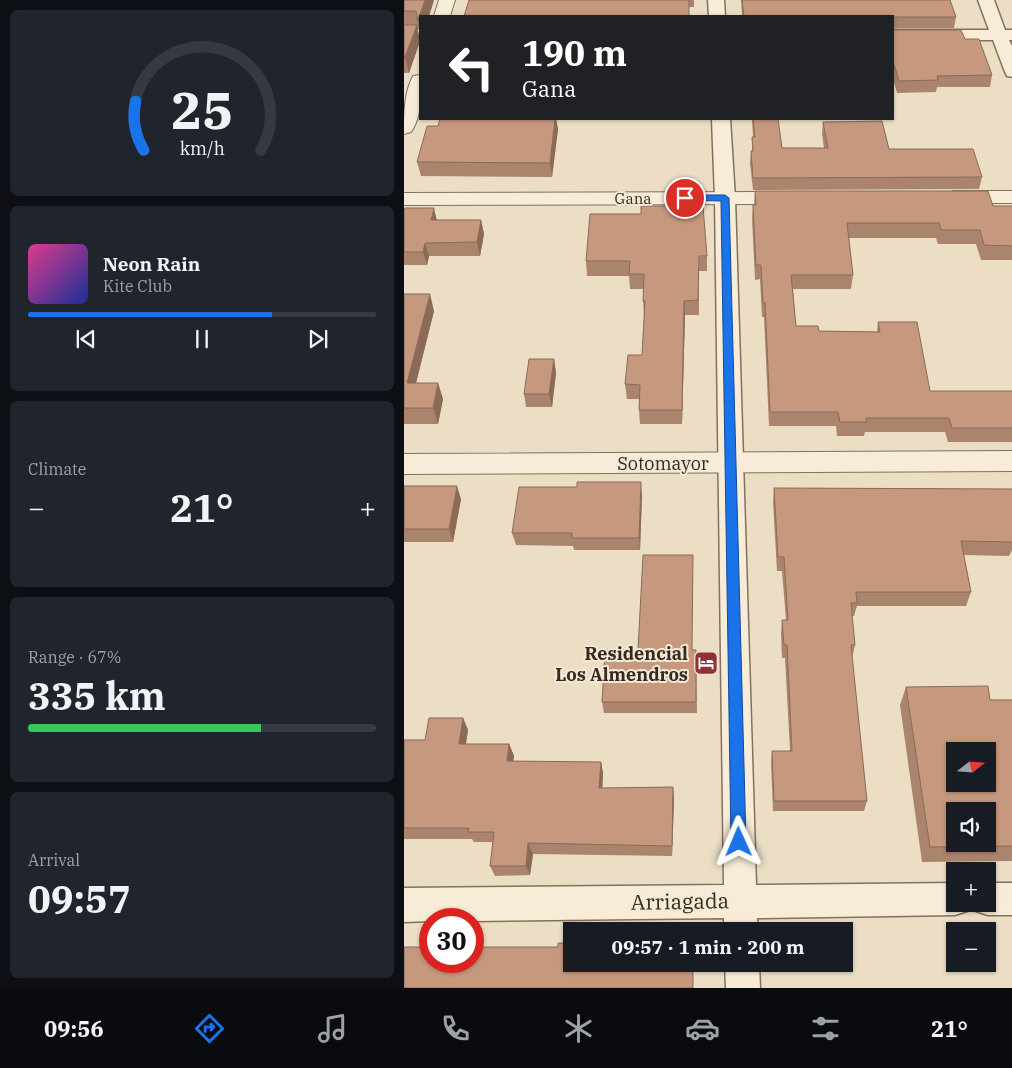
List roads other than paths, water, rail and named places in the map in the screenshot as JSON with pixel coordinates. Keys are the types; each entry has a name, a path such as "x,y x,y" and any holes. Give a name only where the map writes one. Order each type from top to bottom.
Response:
{"street":[{"path":"442,15 447,0"},
{"path":"716,0 717,15"},
{"path":"986,0 1005,35 1012,72"},
{"path":"404,34 419,34"},
{"path":"894,35 1005,35"},
{"path":"404,128 419,83"},
{"path":"721,120 725,198 740,916"},
{"path":"933,197 1012,197"},
{"name":"Gana","path":"404,199 814,198"},
{"name":"Sotomayor","path":"404,464 1012,461"},
{"path":"996,899 1012,899"},
{"name":"Arriagada","path":"404,905 740,916 946,900"},
{"path":"742,972 743,988"}],"place":[{"name":"Residencial Los Almendros","path":"706,663"}]}
